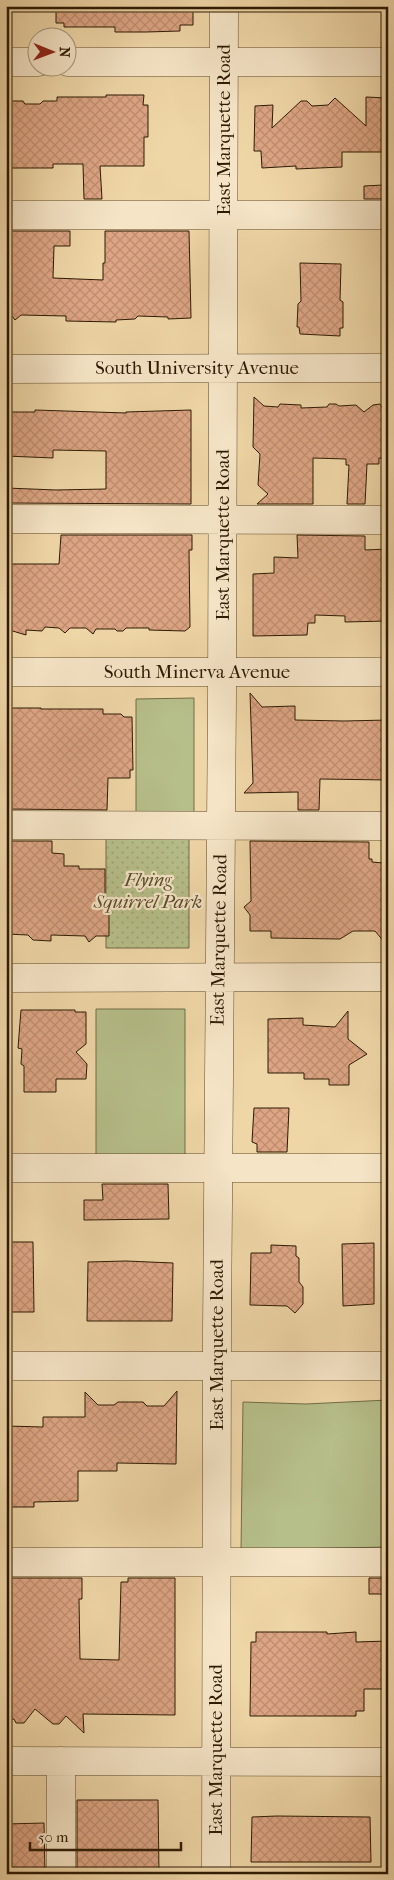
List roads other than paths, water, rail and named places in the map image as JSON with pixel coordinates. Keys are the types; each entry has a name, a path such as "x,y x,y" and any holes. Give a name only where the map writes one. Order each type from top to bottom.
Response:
{"street":[{"name":"East Marquette Road","path":"216,1874 224,6"},
{"path":"6,62 28,62"},
{"path":"78,62 388,62"},
{"path":"6,215 388,215"},
{"name":"South University Avenue","path":"6,369 388,368"},
{"path":"6,519 388,520"},
{"name":"South Minerva Avenue","path":"6,672 388,672"},
{"path":"6,825 388,826"},
{"path":"6,978 388,978"},
{"path":"6,1168 388,1168"},
{"path":"6,1366 388,1366"},
{"path":"6,1562 388,1562"},
{"path":"6,1761 388,1762"},
{"path":"61,1761 61,1874"}],"park label":[{"name":"Flying Squirrel Park","path":"148,891"}]}
